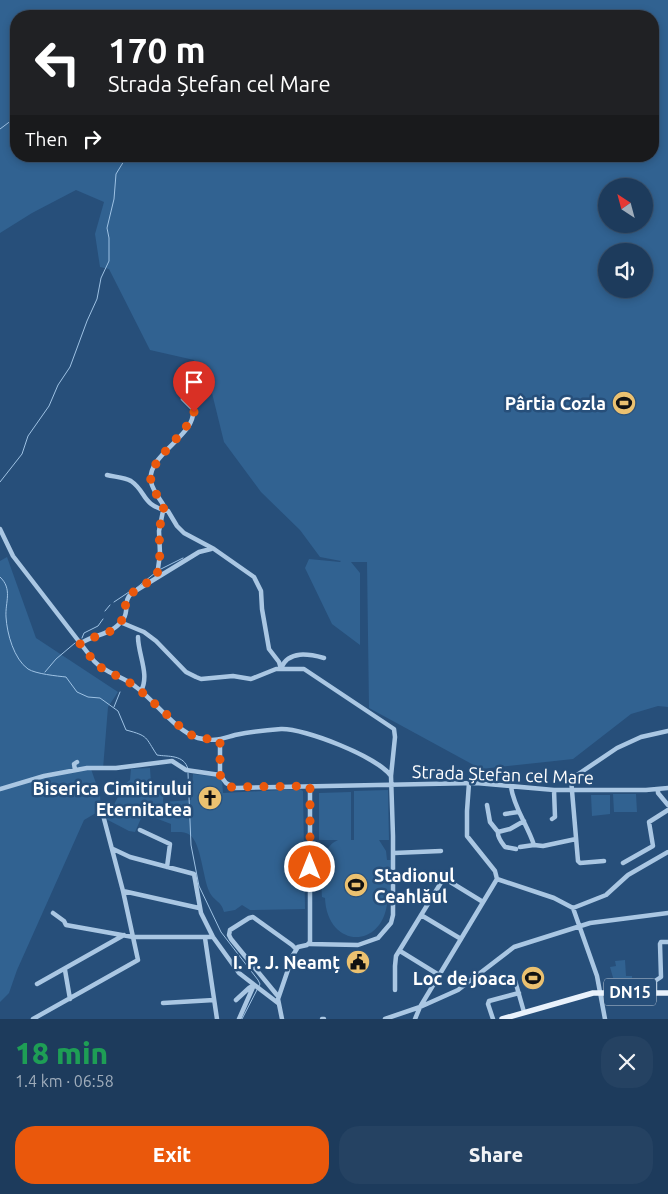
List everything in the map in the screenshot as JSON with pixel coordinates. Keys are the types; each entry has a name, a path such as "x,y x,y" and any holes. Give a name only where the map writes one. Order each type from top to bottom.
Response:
{"main road":[{"name":"DN15","path":"511,1019 600,994 668,992"},
{"name":"DN15","path":"502,1019 587,994 668,996"}],"street":[{"path":"157,576 160,554 159,531 164,506 152,486 150,476 156,463 182,433 192,417 193,409 183,400"},
{"path":"107,476 128,479 151,505 168,512 184,533 246,570 257,582 261,591 269,649 279,662 281,670"},
{"path":"0,529 13,556 29,574 98,666 134,685 190,735 203,739 220,740 235,735 263,731 294,730 318,737 359,754 388,772 391,776"},
{"path":"80,644 108,633 120,622 126,613 126,601 129,595 157,576 199,552 212,548"},
{"path":"120,622 144,632 156,641 186,672 202,679 233,676 251,679 276,669 304,669 394,729 395,737 391,776 394,853 393,915 391,923 383,933 371,942 358,945 309,944 301,945 296,949 279,996 278,1003 282,1019"},
{"path":"138,637 144,672 144,686 141,691"},
{"path":"281,670 284,663 298,654 324,658"},
{"path":"604,861 580,863 571,790 572,778 600,758 635,739 668,732"},
{"path":"220,740 220,775"},
{"name":"Strada Ștefan cel Mare","path":"0,789 26,781 87,768 126,767 172,761 186,770 220,775 226,783 235,788 469,784 554,790 658,790 668,788"},
{"path":"75,770 74,764 76,762"},
{"path":"415,1019 420,1007 497,879 496,872 466,836 469,784"},
{"path":"309,944 310,786"},
{"path":"511,787 518,812 534,844"},
{"path":"552,818 555,817 554,790"},
{"path":"658,790 668,805"},
{"path":"487,805 490,822 498,832 499,838 505,847 518,848 534,844 543,846 576,839"},
{"path":"623,863 653,846 649,822 668,810"},
{"path":"505,814 518,812"},
{"path":"33,1019 138,960 104,815"},
{"path":"498,832 510,832 524,821"},
{"path":"140,830 170,844 167,867"},
{"path":"113,849 130,857 194,874 199,908 213,937 234,968 278,1003"},
{"path":"394,853 441,851"},
{"path":"573,908 606,895 628,876 668,852"},
{"path":"395,990 396,956 442,881 445,879 483,902"},
{"path":"497,879 554,898 573,908 580,926 606,1019"},
{"path":"123,891 199,908"},
{"path":"53,913 64,921 66,925 132,937 213,937"},
{"path":"384,1019 420,1007 462,988 514,947 580,926 668,914"},
{"path":"421,915 461,939"},
{"path":"279,996 231,939 229,935 230,930 253,917 296,949"},
{"path":"37,984 124,935"},
{"path":"205,938 217,1019"},
{"path":"655,992 656,981 661,977 660,944 661,942 668,942"},
{"path":"400,951 439,975"},
{"path":"64,970 70,998"},
{"path":"498,980 514,977 524,1012"},
{"path":"236,1000 249,988 257,987"},
{"path":"239,1019 257,987"},
{"path":"493,1019 488,1004 489,1001 519,993"},
{"path":"163,1003 214,1000"}],"shaded area":[{"path":"0,0 668,0 668,707 658,706 631,714 573,759 481,769 369,708 367,562 351,562 360,573 360,645 332,624 305,568 309,559 341,561 320,557 300,530 261,492 224,442 211,389 194,360 150,350 109,269 100,267 95,234 104,202 76,190 32,213 0,233"},
{"path":"7,557 36,638 118,692 108,707 103,769 91,769 100,795 101,810 84,820 17,970 9,993 0,1002 0,561"},
{"path":"150,768 151,783 164,784 163,802 191,800 193,774 219,777 222,780 223,793 300,789 303,791 305,909 250,910 242,905 235,910 224,912 221,905 209,891 197,845 190,835 183,832 171,832 171,824 145,814 143,814 135,832 129,831 106,819 125,784 130,780 131,769"},
{"name":"Stadionul Ceahlăul","path":"388,790 389,840 379,840 386,851 387,860 391,860 390,904 387,904 383,919 375,930 365,936 354,937 344,934 335,926 328,914 325,898 322,897 320,866 325,865 327,850 331,844 338,840 319,840 319,793 351,792 351,840 354,840 354,791"},
{"path":"613,794 636,794 637,812 614,812"},
{"path":"591,795 610,795 610,814 592,816"},
{"path":"625,960 626,976 632,976 632,988 616,988 610,967 616,966 615,961"}],"waterway":[{"path":"0,129 10,122"},
{"path":"0,482 22,454 28,436 49,406 58,385 70,367 97,299 101,278 109,261 107,228 114,199 116,174 123,162"},
{"path":"159,570 183,558"},
{"path":"135,589 155,573"},
{"path":"0,577 6,586 8,596 6,611 8,631 15,653 23,665 36,672 66,677 77,692 88,697 100,698 118,711 126,730 146,738 157,755 171,756 179,759 186,764 188,769"},
{"path":"114,602 129,592"},
{"path":"105,611 110,605"},
{"path":"82,638 84,633 98,626 103,619"},
{"path":"45,672 56,659 75,643"},
{"path":"114,707 120,692"},
{"path":"188,773 191,845 199,886 221,932 260,984 242,1019"}],"place":[{"name":"Pârtia Cozla","path":"624,403"},
{"name":"Biserica Cimitirului Eternitatea","path":"210,798"},
{"name":"Stadionul Ceahlăul","path":"356,885"},
{"name":"I. P. J. Neamț","path":"358,962"},
{"name":"Loc de joaca","path":"533,978"}],"route":[{"path":"194,412 186,428 156,463 150,476 152,486 164,506 159,531 160,554 157,576 148,584 129,595 126,601 124,618 111,631 80,644 98,666 134,685 190,735 207,740 220,740 220,775 231,787 310,786 310,867"}]}
